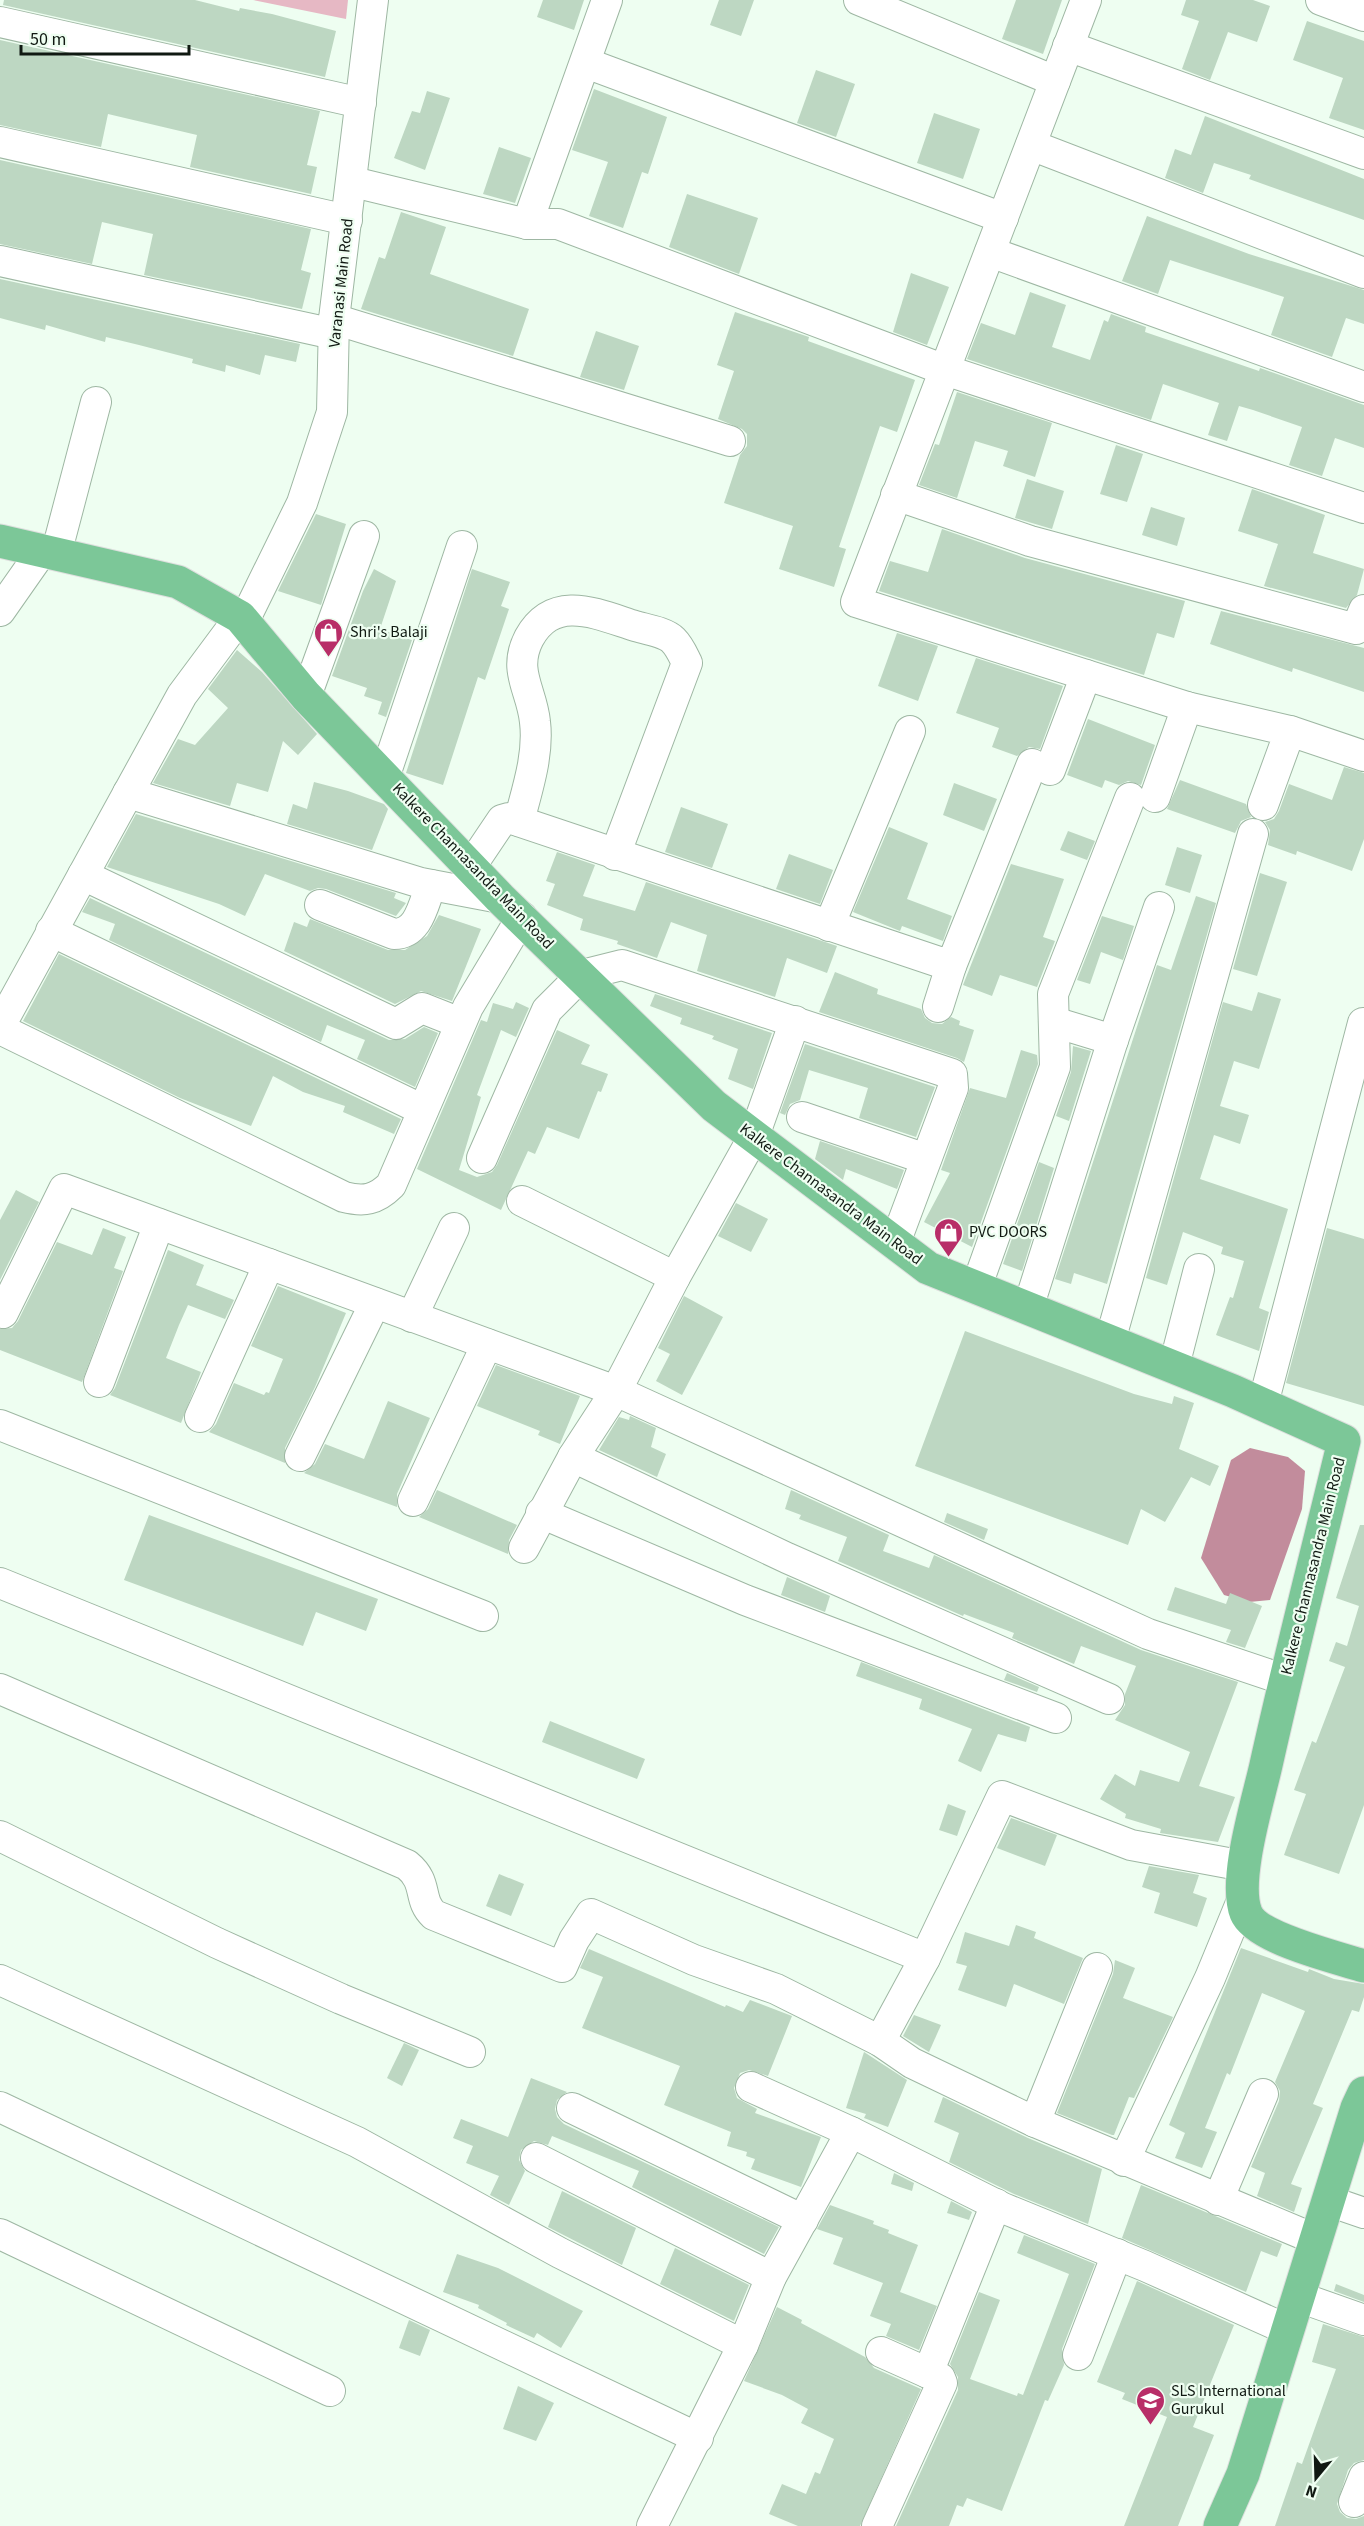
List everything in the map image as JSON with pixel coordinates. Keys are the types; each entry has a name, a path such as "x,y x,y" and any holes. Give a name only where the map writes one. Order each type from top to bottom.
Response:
{"main road":[{"name":"Kalkere Channasandra Main Road","path":"0,541 178,582 242,619 306,696 385,775 511,908 714,1106 928,1268 1174,1366 1354,1446 1285,1680 1244,1882"},
{"path":"1244,1882 1246,1914 1259,1930 1364,1966"},
{"path":"1220,2526 1243,2474 1329,2201 1355,2141 1364,2093"}],"street":[{"name":"Varanasi Main Road","path":"0,1027 182,695 242,619 302,503 332,412 334,327 373,0"},
{"path":"527,224 607,0"},
{"path":"860,0 1055,81"},
{"path":"1086,0 855,602 1187,707 1290,731 1364,756"},
{"path":"1321,0 1364,16"},
{"path":"0,22 361,104"},
{"path":"1068,46 1364,154"},
{"path":"586,63 1003,218"},
{"path":"0,142 347,220"},
{"path":"1031,145 1364,273"},
{"path":"353,182 527,224 558,224 945,370 1364,508"},
{"path":"990,252 1364,387"},
{"path":"0,261 334,327 730,441"},
{"path":"0,611 49,553 96,402"},
{"path":"896,495 1030,541 1356,628 1364,610"},
{"path":"306,696 364,536"},
{"path":"385,775 462,546"},
{"path":"519,821 531,775 535,747 535,722 521,663 521,656 530,636 546,620 563,610 582,609 671,638 687,663 615,855"},
{"path":"938,1007 951,966 1041,767 1086,675"},
{"path":"975,1288 1055,1067 1053,994 1187,707"},
{"path":"830,926 910,731"},
{"path":"1263,805 1290,731"},
{"path":"0,1027 344,1197 359,1201 369,1200 382,1194 391,1185 511,908 128,793"},
{"path":"471,866 502,820 509,818 951,966"},
{"path":"1110,1341 1253,834"},
{"path":"83,875 396,1024 422,1008 460,1023"},
{"path":"320,905 394,934 405,934 414,927 431,885"},
{"path":"1028,1308 1113,1040 1159,907"},
{"path":"51,931 423,1110"},
{"path":"482,1158 547,1010 582,975 622,965 952,1074 953,1088 895,1243"},
{"path":"524,1548 573,1457 616,1391 675,1277 754,1136 795,1021"},
{"path":"1054,1022 1113,1040"},
{"path":"1263,1404 1363,1023"},
{"path":"802,1117 927,1159"},
{"path":"3,1313 64,1189 616,1391 1148,1634 1285,1680"},
{"path":"522,1201 675,1277"},
{"path":"99,1382 159,1224"},
{"path":"412,1317 454,1228"},
{"path":"200,1417 269,1264"},
{"path":"1174,1366 1199,1269"},
{"path":"300,1456 375,1303"},
{"path":"413,1501 487,1344"},
{"path":"0,1425 483,1616"},
{"path":"573,1457 788,1558 1109,1699"},
{"path":"541,1513 745,1600 1056,1718"},
{"path":"0,1583 925,1958"},
{"path":"0,1689 407,1865 418,1874 428,1910 434,1915 489,1939 562,1967 574,1940 591,1914 694,1960 776,1989 880,2041 912,2063 1035,2122 1317,2240"},
{"path":"880,2041 925,1958 1002,1796 1131,1845 1244,1882 1210,1978 1124,2161"},
{"path":"0,1836 227,1948 340,1999 470,2052"},
{"path":"1035,2122 1097,1968"},
{"path":"0,1980 357,2142 560,2253 743,2345"},
{"path":"751,2087 851,2132 996,2204 1117,2254 1288,2330"},
{"path":"1218,2200 1263,2094"},
{"path":"0,2108 698,2438"},
{"path":"572,2108 803,2220"},
{"path":"652,2526 743,2345 771,2277 851,2132"},
{"path":"536,2158 771,2277"},
{"path":"1329,2201 1364,2213"},
{"path":"928,2373 996,2204"},
{"path":"0,2234 330,2391"},
{"path":"1078,2355 1117,2254"},
{"path":"1299,2297 1364,2320"},
{"path":"877,2526 942,2383 940,2378 881,2352"}],"shaded area":[{"path":"253,0 348,0 346,19"},
{"path":"1250,1448 1288,1457 1305,1471 1302,1509 1270,1600 1249,1602 1224,1595 1201,1558 1231,1460"}],"building":[{"path":"4,0 195,0 239,11 240,8 272,14 336,31 325,77 3,5"},
{"path":"543,0 584,0 574,30 537,17"},
{"path":"719,0 754,0 741,36 710,25"},
{"path":"1016,0 1062,0 1043,54 1002,39"},
{"path":"1186,0 1253,0 1270,6 1257,42 1228,32 1210,80 1182,69 1199,21 1181,15"},
{"path":"1307,21 1364,41 1364,130 1329,118 1343,78 1293,60"},
{"path":"0,40 320,111 307,165 317,167 311,194 190,167 197,135 108,114 101,147 0,125"},
{"path":"816,70 855,84 836,137 797,123"},
{"path":"594,89 667,117 648,174 642,172 623,228 589,216 608,162 572,150"},
{"path":"427,91 450,98 425,170 394,158 412,111 420,113"},
{"path":"934,113 980,129 963,179 917,163"},
{"path":"1205,116 1364,179 1364,220 1249,179 1251,175 1214,163 1203,193 1165,178 1175,149 1191,155"},
{"path":"499,147 531,158 515,203 483,194"},
{"path":"0,160 311,229 301,270 311,273 302,309 144,275 153,234 102,222 92,264 0,244"},
{"path":"687,194 758,218 739,274 669,247"},
{"path":"401,212 446,227 430,274 529,309 513,356 361,309 379,257 385,259"},
{"path":"1147,216 1249,254 1364,290 1364,324 1346,318 1332,357 1271,335 1284,297 1170,260 1158,294 1122,281"},
{"path":"911,273 949,287 927,345 893,332"},
{"path":"0,279 300,344 296,362 265,355 260,375 226,365 225,372 192,363 193,359 106,337 105,342 46,325 45,330 0,318"},
{"path":"1030,292 1066,305 1052,347 1090,360 1104,320 1108,322 1111,314 1146,327 1145,332 1259,371 1260,368 1364,405 1364,448 1335,438 1322,476 1289,465 1302,427 1253,410 1239,406 1227,441 1208,435 1219,403 1163,384 1151,420 967,359 981,323 1015,335"},
{"path":"735,312 809,337 808,341 915,380 897,432 880,426 839,547 846,549 834,587 779,569 793,526 724,503 740,455 747,446 747,434 742,429 718,419 734,371 717,365"},
{"path":"596,331 639,346 624,390 580,377"},
{"path":"957,392 1052,423 1035,477 1003,466 1008,451 975,441 957,498 919,485 935,444 939,445"},
{"path":"1116,445 1143,454 1127,502 1100,494"},
{"path":"1027,479 1064,491 1052,529 1015,518"},
{"path":"1252,489 1325,515 1313,553 1364,569 1357,595 1346,608 1264,586 1278,544 1238,531"},
{"path":"1151,507 1185,518 1177,546 1142,535"},
{"path":"316,514 346,524 321,605 278,591"},
{"path":"942,529 1025,558 1185,601 1174,638 1157,633 1144,675 879,591 890,561 928,572"},
{"path":"374,569 396,581 380,629 412,640 386,717 378,714 382,702 364,696 367,688 332,676 363,591"},
{"path":"472,569 510,582 501,606 509,609 485,680 478,677 443,785 406,773"},
{"path":"1221,611 1364,648 1364,692 1293,668 1292,672 1210,644"},
{"path":"897,633 938,646 918,701 878,686"},
{"path":"237,650 262,672 317,734 298,755 283,741 268,792 237,783 230,806 153,783 178,739 195,745 228,708 208,689"},
{"path":"976,658 1063,686 1040,749 1029,747 1017,756 992,747 999,728 956,713"},
{"path":"1088,719 1155,745 1141,785 1128,781 1119,785 1105,780 1102,788 1067,775"},
{"path":"1344,767 1364,773 1364,839 1352,871 1297,851 1296,855 1268,845 1270,830 1265,822 1274,819 1289,784 1332,800"},
{"path":"1180,780 1246,804 1251,817 1241,821 1235,833 1167,809"},
{"path":"314,782 384,804 388,809 372,850 287,824 293,804 307,809"},
{"path":"954,783 997,799 984,831 943,815"},
{"path":"681,807 728,824 712,868 665,852"},
{"path":"136,814 396,893 394,898 406,903 396,916 326,889 318,888 310,891 265,874 245,916 219,904 107,867"},
{"path":"889,827 928,843 907,899 952,916 943,941 902,926 900,931 853,912"},
{"path":"1068,831 1095,841 1087,860 1060,850"},
{"path":"1177,847 1202,855 1190,893 1165,885"},
{"path":"557,852 595,865 583,896 635,911 646,882 837,946 827,973 787,958 775,997 697,971 707,935 671,922 657,958 617,944 618,941 580,930 583,919 547,905 555,884 546,881"},
{"path":"789,854 833,870 820,904 776,889"},
{"path":"1011,864 1064,879 1043,937 1055,941 1037,987 1000,975 992,996 963,985"},
{"path":"1260,873 1287,882 1257,976 1233,969"},
{"path":"1196,896 1216,903 1107,1284 1074,1273 1071,1284 1055,1279 1157,965 1171,970"},
{"path":"90,898 389,1040 405,1039 424,1027 438,1033 415,1087 357,1059 365,1040 327,1025 321,1042 109,940 115,924 82,912"},
{"path":"439,915 481,929 452,1001 421,991 395,1004 284,951 294,922 307,927 310,919 388,950 405,950 427,936"},
{"path":"1102,916 1134,926 1123,960 1101,952 1090,984 1077,980"},
{"path":"59,954 401,1119 394,1134 343,1112 345,1106 303,1092 273,1076 251,1126 180,1098 23,1021"},
{"path":"835,972 878,989 877,994 921,1009 925,1018 932,1023 942,1024 951,1017 960,1021 959,1025 974,1030 964,1062 819,1012"},
{"path":"1258,992 1281,999 1259,1069 1234,1061 1220,1106 1249,1115 1240,1144 1214,1135 1200,1179 1288,1209 1259,1308 1269,1312 1259,1351 1216,1335 1230,1297 1233,1298 1244,1261 1221,1254 1223,1247 1183,1232 1167,1285 1146,1278 1223,1002 1252,1011"},
{"path":"655,994 772,1033 753,1089 728,1079 738,1049 712,1039 714,1036 680,1024 682,1018 650,1006"},
{"path":"516,1002 529,1008 516,1037 501,1030 477,1095 481,1097 459,1170 477,1177 492,1172 497,1165 557,1030 590,1045 581,1064 608,1074 601,1092 598,1091 579,1139 547,1127 535,1154 528,1151 501,1210 417,1169 481,1020 487,1022 493,1003 513,1009"},
{"path":"805,1044 935,1087 916,1137 859,1118 868,1088 809,1070 800,1100 790,1104 785,1115 780,1113"},
{"path":"1073,1046 1091,1051 1069,1121 1056,1116 1071,1072"},
{"path":"1021,1050 1037,1055 1038,1064 972,1247 924,1222 950,1173 941,1170 970,1088 1006,1098"},
{"path":"820,1141 904,1170 897,1189 846,1169 843,1180 815,1159"},
{"path":"1039,1162 1054,1168 1022,1271 1003,1264"},
{"path":"16,1190 39,1202 0,1280 0,1220"},
{"path":"736,1203 768,1219 751,1252 718,1236"},
{"path":"103,1228 126,1237 114,1268 123,1271 82,1382 0,1350 0,1329 12,1328 18,1321 57,1242 92,1255"},
{"path":"1327,1228 1364,1239 1364,1406 1286,1383"},
{"path":"168,1250 204,1265 196,1285 234,1300 225,1319 188,1305 179,1325 166,1358 201,1372 181,1423 110,1395 115,1388"},
{"path":"278,1286 346,1313 315,1387 285,1448 285,1463 209,1432 216,1424 234,1383 264,1395 266,1392 269,1393 283,1359 251,1346"},
{"path":"684,1296 723,1317 682,1395 656,1381 670,1354 658,1348"},
{"path":"965,1331 1134,1394 1172,1404 1174,1396 1194,1403 1179,1449 1219,1466 1210,1486 1191,1477 1165,1522 1141,1509 1128,1545 915,1466"},
{"path":"496,1365 580,1396 560,1444 538,1435 540,1431 477,1406"},
{"path":"388,1401 430,1418 397,1494 397,1507 304,1473 315,1464 325,1444 364,1459"},
{"path":"630,1416 656,1428 651,1447 666,1454 657,1477 599,1450 619,1417 629,1420"},
{"path":"437,1490 517,1525 509,1540 508,1554 419,1517 428,1509"},
{"path":"791,1490 889,1535 883,1551 929,1568 934,1555 1141,1650 1238,1682 1199,1786 1235,1797 1218,1842 1160,1833 1161,1829 1125,1818 1126,1814 1100,1799 1115,1774 1135,1786 1140,1770 1179,1782 1190,1752 1115,1720 1125,1705 1125,1694 1136,1666 1081,1646 1074,1664 1012,1638 1014,1633 964,1614 963,1616 838,1561 847,1537 799,1519 801,1515 785,1509"},
{"path":"947,1513 988,1529 984,1540 944,1522"},
{"path":"149,1515 378,1599 366,1631 316,1612 303,1646 124,1580"},
{"path":"1360,1525 1364,1525 1364,1805 1339,1874 1284,1855 1306,1794 1294,1790 1312,1741 1316,1743 1345,1667 1329,1661 1336,1642 1347,1646 1359,1606 1336,1598"},
{"path":"787,1577 830,1596 825,1612 781,1595"},
{"path":"1175,1587 1226,1604 1230,1593 1262,1606 1245,1648 1226,1642 1231,1630 1167,1610"},
{"path":"861,1662 1030,1727 1026,1742 998,1734 981,1772 958,1761 972,1729 919,1709 922,1699 856,1676"},
{"path":"1007,1673 1039,1687 1037,1692 1004,1680"},
{"path":"550,1721 645,1759 637,1779 542,1742"},
{"path":"948,1804 966,1811 957,1836 939,1830"},
{"path":"1011,1818 1057,1835 1045,1866 997,1848"},
{"path":"1149,1866 1199,1875 1193,1893 1207,1898 1197,1927 1154,1913 1160,1893 1142,1887"},
{"path":"499,1874 524,1884 511,1916 486,1906"},
{"path":"1016,1925 1036,1932 1034,1938 1083,1958 1064,2004 1014,1984 1006,2007 958,1990 967,1966 956,1963 965,1932 1009,1946"},
{"path":"1241,1948 1308,1972 1309,1969 1334,1979 1364,1984 1364,1997 1359,2012 1352,2010 1313,2104 1323,2108 1291,2184 1302,2188 1294,2212 1257,2196 1265,2173 1251,2167 1279,2101 1280,2091 1275,2082 1305,2011 1262,1993 1230,2075 1227,2073 1205,2128 1217,2132 1202,2168 1175,2158 1185,2133 1169,2125"},
{"path":"589,1949 725,2007 726,2005 743,2012 750,2000 792,2016 768,2076 749,2070 740,2073 734,2088 737,2098 757,2109 755,2113 821,2137 801,2187 751,2169 755,2159 746,2156 747,2152 727,2146 731,2132 664,2105 680,2066 582,2028 603,1977 580,1968"},
{"path":"1115,1960 1135,1968 1123,1998 1173,2017 1134,2098 1129,2097 1114,2135 1112,2135 1057,2113 1113,1974"},
{"path":"914,2015 941,2025 929,2052 903,2036"},
{"path":"404,2043 419,2050 402,2086 387,2078"},
{"path":"864,2052 907,2080 888,2127 864,2118 866,2114 846,2108"},
{"path":"531,2078 567,2092 557,2100 555,2109 557,2117 564,2124 779,2227 764,2254 632,2187 639,2171 552,2136 548,2145 534,2141 521,2150 519,2160 525,2171 509,2205 490,2195 499,2176 466,2163 473,2146 453,2138 461,2119 508,2137"},
{"path":"943,2097 1028,2138 1102,2169 1088,2224 1014,2194 949,2162 959,2133 934,2122"},
{"path":"894,2173 914,2183 912,2191 891,2184"},
{"path":"1141,2185 1282,2244 1277,2257 1261,2251 1246,2292 1122,2238"},
{"path":"562,2191 636,2228 622,2265 548,2227"},
{"path":"951,2201 972,2212 969,2220 947,2213"},
{"path":"830,2205 874,2221 873,2224 889,2230 888,2233 918,2245 900,2292 937,2306 919,2350 886,2336 891,2324 870,2316 883,2283 833,2264 843,2238 817,2229"},
{"path":"1024,2235 1095,2264 1062,2349 1064,2365 1048,2401 1045,2400 1002,2511 967,2498 963,2507 957,2505 949,2526 896,2526 958,2390 958,2377 950,2364 979,2292 1000,2300 970,2379 1017,2396 1018,2393 1023,2395 1069,2274 1017,2253"},
{"path":"675,2248 749,2285 734,2321 660,2284"},
{"path":"457,2254 498,2268 583,2311 561,2348 537,2333 534,2338 506,2325 507,2323 478,2308 479,2305 443,2292"},
{"path":"1137,2281 1234,2325 1193,2427 1214,2435 1178,2526 1124,2526 1167,2417 1122,2399 1125,2393 1097,2382"},
{"path":"1336,2284 1364,2295 1364,2302 1334,2291"},
{"path":"777,2307 802,2320 801,2323 865,2357 874,2368 921,2389 860,2526 798,2526 769,2514 782,2484 806,2494 815,2472 820,2474 834,2439 801,2423 808,2409 782,2395 744,2381"},
{"path":"409,2320 430,2330 420,2356 399,2348"},
{"path":"1323,2324 1364,2337 1364,2460 1354,2463 1348,2470 1337,2504 1340,2512 1347,2518 1356,2519 1364,2516 1364,2526 1275,2526 1297,2462 1302,2464 1336,2369 1312,2362"},
{"path":"518,2386 554,2403 536,2441 503,2429"}],"place":[{"name":"Shri's Balaji","path":"329,658"},
{"name":"PVC DOORS","path":"948,1258"},
{"name":"SLS International Gurukul","path":"1150,2426"}]}
